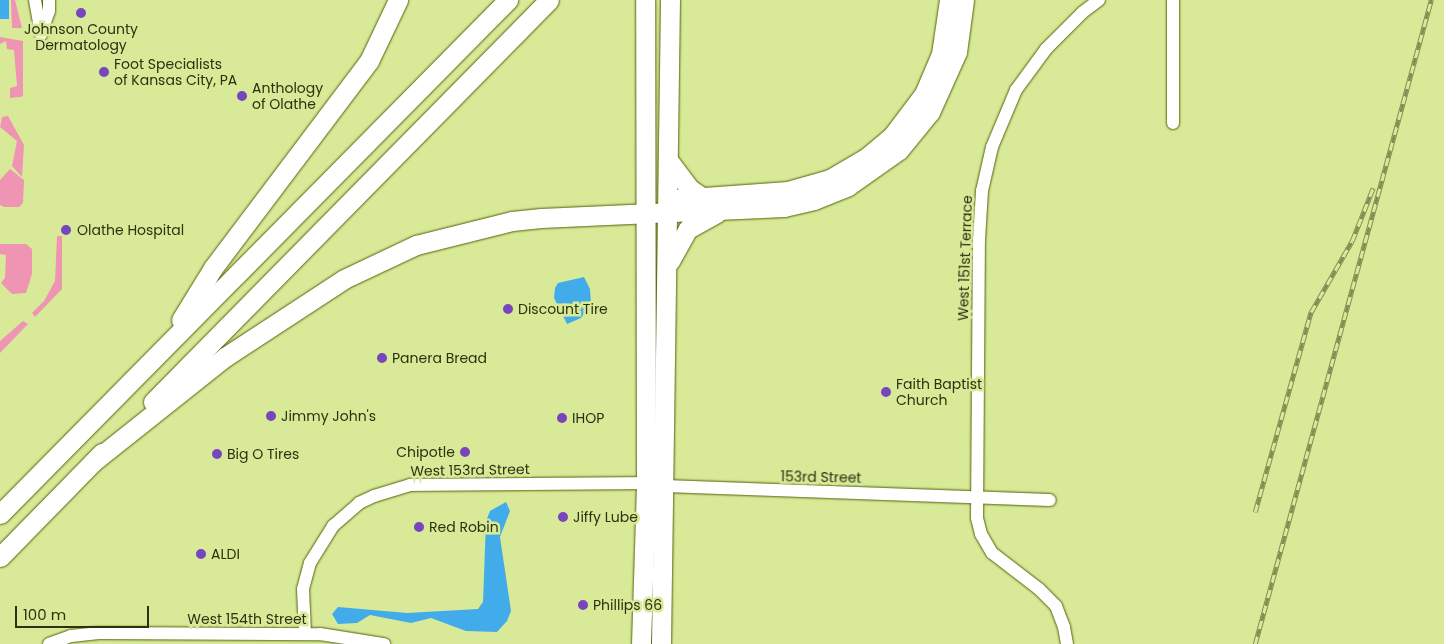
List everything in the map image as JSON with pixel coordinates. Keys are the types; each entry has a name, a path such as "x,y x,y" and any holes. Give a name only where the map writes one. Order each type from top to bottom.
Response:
{"highway":[{"path":"165,347 213,268 368,61 398,0"},
{"path":"0,514 508,0"},
{"path":"0,557 549,0"},
{"path":"641,644 646,483 645,0"},
{"path":"661,644 669,205 670,0"},
{"path":"93,462 224,357 344,279 389,256 452,235 512,221 646,212 702,198 767,194 808,187 850,169 880,147 910,114 934,73 945,36 949,0"},
{"path":"669,205 720,212 784,207 814,200 848,186 893,155 925,119 945,84 956,52 964,0"},
{"path":"668,160 690,189 702,198"},
{"path":"668,264 688,229 720,212"}],"street":[{"path":"35,0 41,34 49,11 49,0"},
{"name":"West 151st Terrace","path":"1067,644 1064,627 1056,606 1039,589 992,553 981,534 977,496 979,240 982,191 992,147 1016,90 1041,56 1083,12 1099,0"},
{"path":"1173,0 1173,123"},
{"name":"West 153rd Street","path":"304,634 304,589 310,563 333,526 359,503 374,496 410,485 646,483"},
{"name":"153rd Street","path":"664,486 977,496"},
{"path":"977,496 1050,500"},
{"name":"West 154th Street","path":"50,644 72,636 99,633 304,634 384,644"}],"shaded area":[{"path":"11,0 15,0 22,28 12,28"},
{"path":"0,37 23,41 23,96 10,98 10,88 17,86 14,50 7,49 6,41 0,44"},
{"path":"8,116 24,145 22,177 12,166 17,141 0,127 2,117"},
{"path":"10,169 24,180 23,203 19,207 4,207 0,205 0,180"},
{"path":"57,236 62,236 62,289 35,317 32,313 44,301 55,281"},
{"path":"0,244 26,244 32,249 32,274 26,293 12,294 1,283 5,278 6,255 0,254"},
{"path":"23,321 28,324 0,353 0,341"}],"water":[{"path":"0,0 9,0 9,19 0,19"},
{"path":"584,277 590,289 591,303 581,318 567,324 554,298 555,288 558,283"},
{"path":"506,502 510,511 500,537 511,611 507,621 497,632 466,631 431,618 411,623 370,615 357,623 338,624 332,614 338,607 407,613 478,609 483,602 486,521 490,511"}],"railway":[{"path":"1255,644 1431,0"},
{"path":"1255,512 1311,312 1352,241 1373,188"}],"place":[{"name":"Johnson County Dermatology","path":"81,13"},
{"name":"Foot Specialists of Kansas City, PA","path":"104,72"},
{"name":"Anthology of Olathe","path":"242,96"},
{"name":"Olathe Hospital","path":"66,230"},
{"name":"Discount Tire","path":"508,309"},
{"name":"Panera Bread","path":"382,358"},
{"name":"Faith Baptist Church","path":"886,392"},
{"name":"Jimmy John's","path":"271,416"},
{"name":"IHOP","path":"562,418"},
{"name":"Chipotle","path":"465,452"},
{"name":"Big O Tires","path":"217,454"},
{"name":"Jiffy Lube","path":"563,517"},
{"name":"Red Robin","path":"419,527"},
{"name":"ALDI","path":"201,554"},
{"name":"Phillips 66","path":"583,605"}]}
